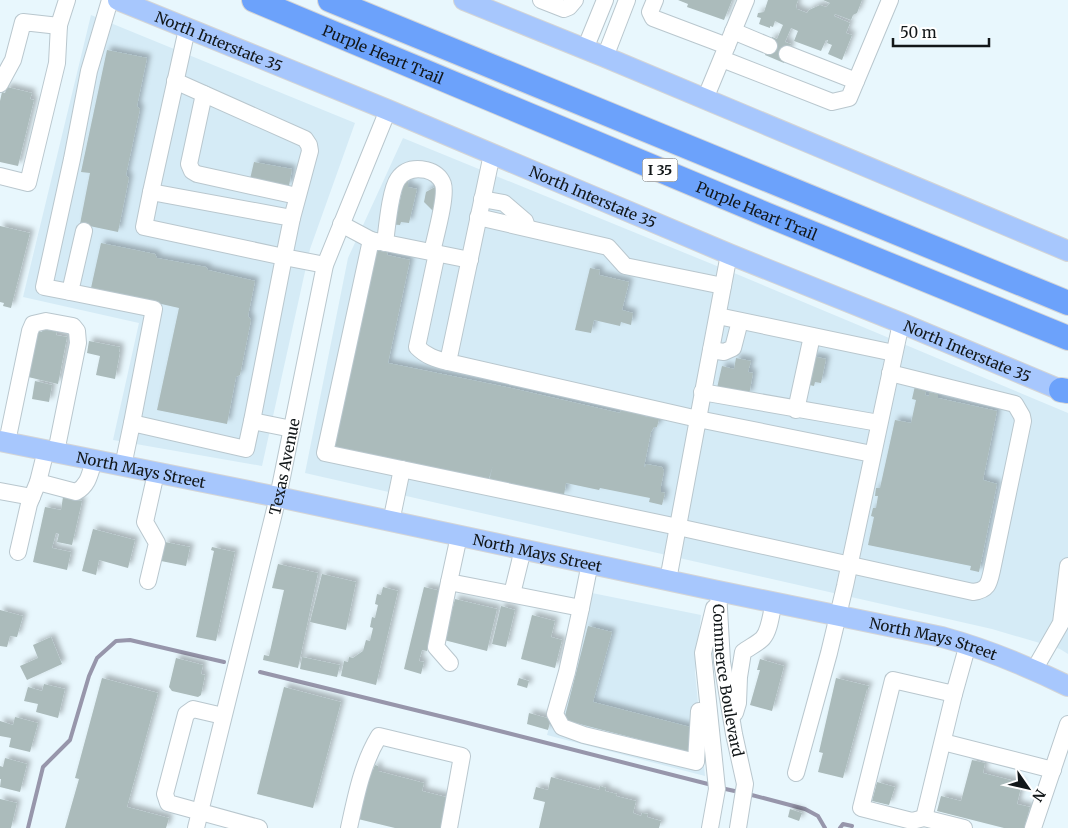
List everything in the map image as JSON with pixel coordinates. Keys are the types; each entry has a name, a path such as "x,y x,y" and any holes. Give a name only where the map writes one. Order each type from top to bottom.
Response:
{"highway":[{"name":"Purple Heart Trail","path":"254,0 765,214 1068,338"},
{"name":"Purple Heart Trail","path":"330,0 1068,303"}],"main road":[{"name":"North Interstate 35","path":"118,0 388,110 729,254 1066,391"},
{"path":"476,2 1068,250"},
{"name":"North Mays Street","path":"4,441 942,637 968,644 1034,670 1068,686"}],"street":[{"path":"0,176 28,184 57,63 59,26 67,0"},
{"path":"110,0 89,71 44,287 154,310 123,466"},
{"path":"541,0 564,9 569,7 574,0"},
{"path":"585,49 604,0"},
{"path":"605,57 628,0"},
{"path":"655,0 650,12 653,18 727,45 832,102 849,98 890,0"},
{"path":"705,99 746,0"},
{"path":"0,84 13,60 23,22 59,26"},
{"path":"187,29 144,227 284,258 325,265"},
{"path":"727,45 768,46"},
{"path":"787,54 856,81"},
{"path":"132,423 246,449 292,218 310,151 305,139 175,81"},
{"path":"204,94 189,164 192,171 197,174 297,196"},
{"name":"Texas Avenue","path":"198,820 278,497 325,265 388,110"},
{"path":"448,362 492,154"},
{"path":"872,454 698,419 448,362 424,354 417,347 444,185 434,172 412,169 398,179 378,242 325,453 678,527 973,592 981,591 989,584 1022,416 1015,404 890,373"},
{"path":"151,192 292,218"},
{"path":"482,199 504,203 525,220 526,228"},
{"path":"478,217 608,246 625,266 723,286"},
{"path":"341,224 378,242 470,260"},
{"path":"70,292 84,231"},
{"path":"668,580 729,254"},
{"path":"718,316 894,353"},
{"path":"4,441 30,331 34,324 46,321 73,326 77,331 78,343 51,451 28,504 18,552"},
{"path":"711,350 724,352 734,348 740,321"},
{"path":"796,773 850,565 900,323"},
{"path":"796,410 812,336"},
{"path":"702,392 796,410 879,423"},
{"path":"252,421 292,429"},
{"path":"38,482 76,492 87,484 94,460"},
{"path":"391,522 402,469"},
{"path":"148,581 157,543 145,522 156,473"},
{"path":"0,491 32,497"},
{"path":"450,663 436,646 459,536"},
{"path":"512,594 523,549"},
{"path":"590,563 568,672 555,714 562,727 584,735 696,762 704,713 730,716 736,713 743,652 762,640 766,635 774,602"},
{"path":"1034,670 1061,623 1067,587 1068,566"},
{"path":"450,582 581,608"},
{"name":"Commerce Boulevard","path":"710,828 716,789 704,713 703,653 718,591"},
{"name":"Commerce Boulevard","path":"718,591 722,662 730,716 745,784 738,828"},
{"path":"924,818 968,644"},
{"path":"954,694 893,680 861,808 912,821 924,818 964,828"},
{"path":"224,716 193,709 186,714 165,794 168,803 198,820 259,828"},
{"path":"1033,828 1068,724"},
{"path":"349,828 369,752 379,736 462,756 449,828"},
{"path":"943,742 1053,770"}],"shaded area":[{"path":"91,15 355,123 310,249 262,466 113,440 139,323 23,297"},
{"path":"403,138 734,273 1068,413 1068,654 1060,649 992,629 305,473 348,258"},
{"path":"587,592 701,615 695,672 705,776 547,735"}],"building":[{"path":"678,0 732,0 724,20 687,7 688,4"},
{"path":"768,0 798,0 797,9 807,13 809,10 820,5 826,7 830,3 823,0 862,0 857,13 853,15 851,20 835,14 834,16 850,23 846,33 852,35 842,60 828,54 832,45 827,43 828,40 826,40 821,51 794,41 798,31 791,28 785,42 791,44 784,63 765,55 772,37 777,39 783,25 775,21 773,27 770,26 770,28 759,24 761,18 757,17 758,13 764,12"},
{"path":"107,50 147,58 137,106 140,109 126,175 129,178 118,232 80,224 90,173 81,172"},
{"path":"7,87 32,93 30,99 34,100 18,166 0,162 0,101 2,92 5,93"},
{"path":"254,162 292,169 289,186 250,179"},
{"path":"408,178 408,187 417,189 409,223 401,222 400,225 386,224 396,206 398,209 402,191 399,192"},
{"path":"437,186 433,211 424,202 426,192"},
{"path":"0,226 30,233 11,308 3,306 4,303 0,302"},
{"path":"101,243 155,254 157,258 206,267 208,270 255,281 248,316 251,320 240,375 236,377 227,424 157,410 179,308 91,288"},
{"path":"376,249 388,251 387,255 410,260 388,363 620,413 621,408 644,413 644,416 647,417 648,412 660,415 657,427 654,427 651,432 644,467 646,464 662,467 664,471 661,492 665,493 662,505 649,502 650,498 566,483 564,495 489,481 493,465 488,482 335,447"},
{"path":"590,268 600,270 599,275 629,282 622,310 633,313 631,325 621,322 620,326 594,320 591,333 575,330"},
{"path":"43,329 57,331 56,335 67,337 58,384 28,377 38,331 42,332"},
{"path":"89,341 120,347 115,379 96,375 100,356 87,353"},
{"path":"812,356 826,359 821,383 815,382 814,386 805,384"},
{"path":"736,358 751,361 748,372 753,373 749,395 717,388 722,366 734,369"},
{"path":"35,381 52,385 49,402 32,399"},
{"path":"915,386 927,388 925,395 929,396 929,392 938,394 938,398 997,411 983,480 997,484 979,572 970,570 971,566 868,545 874,517 871,516 873,508 876,508 878,496 875,496 876,488 880,488 895,420 911,423 916,400 912,399"},
{"path":"63,497 82,501 72,545 57,542 59,534 56,533 52,548 71,552 67,570 33,562 45,507 61,510"},
{"path":"93,529 135,540 128,568 99,560 96,575 82,571"},
{"path":"165,542 190,547 186,566 161,561"},
{"path":"212,547 235,552 216,641 196,637 214,551 211,550"},
{"path":"278,564 318,573 298,668 263,660 264,655 269,656 284,590 272,588"},
{"path":"322,574 356,582 346,630 310,622"},
{"path":"383,587 398,591 376,685 341,676 344,661 348,662 349,657 353,658 363,651 366,640 370,641 373,628 370,627 372,617 375,618 378,605 375,604 377,594 381,595"},
{"path":"424,587 441,591 427,651 422,650 419,661 424,662 421,674 404,669"},
{"path":"455,599 497,609 487,651 444,640"},
{"path":"501,606 515,610 506,647 492,644"},
{"path":"0,610 23,616 17,637 10,636 7,647 0,646"},
{"path":"532,615 555,621 551,637 562,640 555,668 521,659"},
{"path":"588,626 612,632 593,702 694,728 688,752 564,720"},
{"path":"51,637 62,664 27,680 20,666 38,658 33,645"},
{"path":"302,657 340,665 337,677 300,669"},
{"path":"176,658 203,665 201,674 205,675 201,695 198,697 172,691 169,687"},
{"path":"760,659 784,666 772,711 750,705 760,670 757,670"},
{"path":"102,678 158,693 127,807 169,818 166,828 65,828 79,779 75,778"},
{"path":"519,678 529,681 527,688 517,685"},
{"path":"836,678 869,686 843,778 818,772 823,753 819,752"},
{"path":"44,684 65,689 58,718 36,712 38,704 24,701 28,687 42,691"},
{"path":"284,687 341,702 313,808 257,794"},
{"path":"529,713 551,719 548,730 527,724"},
{"path":"15,717 38,723 30,752 9,747 11,738 0,736 0,721 13,725"},
{"path":"5,758 27,764 20,792 0,787 0,766 3,767"},
{"path":"972,760 985,763 983,773 1022,783 1017,804 1030,807 1025,825 1029,826 1029,828 1004,828 937,811 941,796 961,801"},
{"path":"375,765 378,766 378,771 424,783 422,791 450,798 442,828 395,828 358,819 370,770 373,770"},
{"path":"551,777 599,790 600,786 606,788 605,791 617,794 616,796 636,801 633,813 641,816 642,813 648,814 647,817 661,821 659,828 539,828 545,802 533,799 536,787 548,790"},
{"path":"877,782 895,787 889,805 872,801"},
{"path":"0,799 17,803 11,828 0,828"},
{"path":"790,809 802,813 799,821 788,817"}],"waterway":[{"path":"28,828 43,767 70,740 89,676 97,658 116,641 130,640 224,662"},
{"path":"260,672 712,785"},
{"path":"721,788 739,792"},
{"path":"748,794 805,809 818,816 825,828"},
{"path":"840,828 843,824 852,826"}]}
